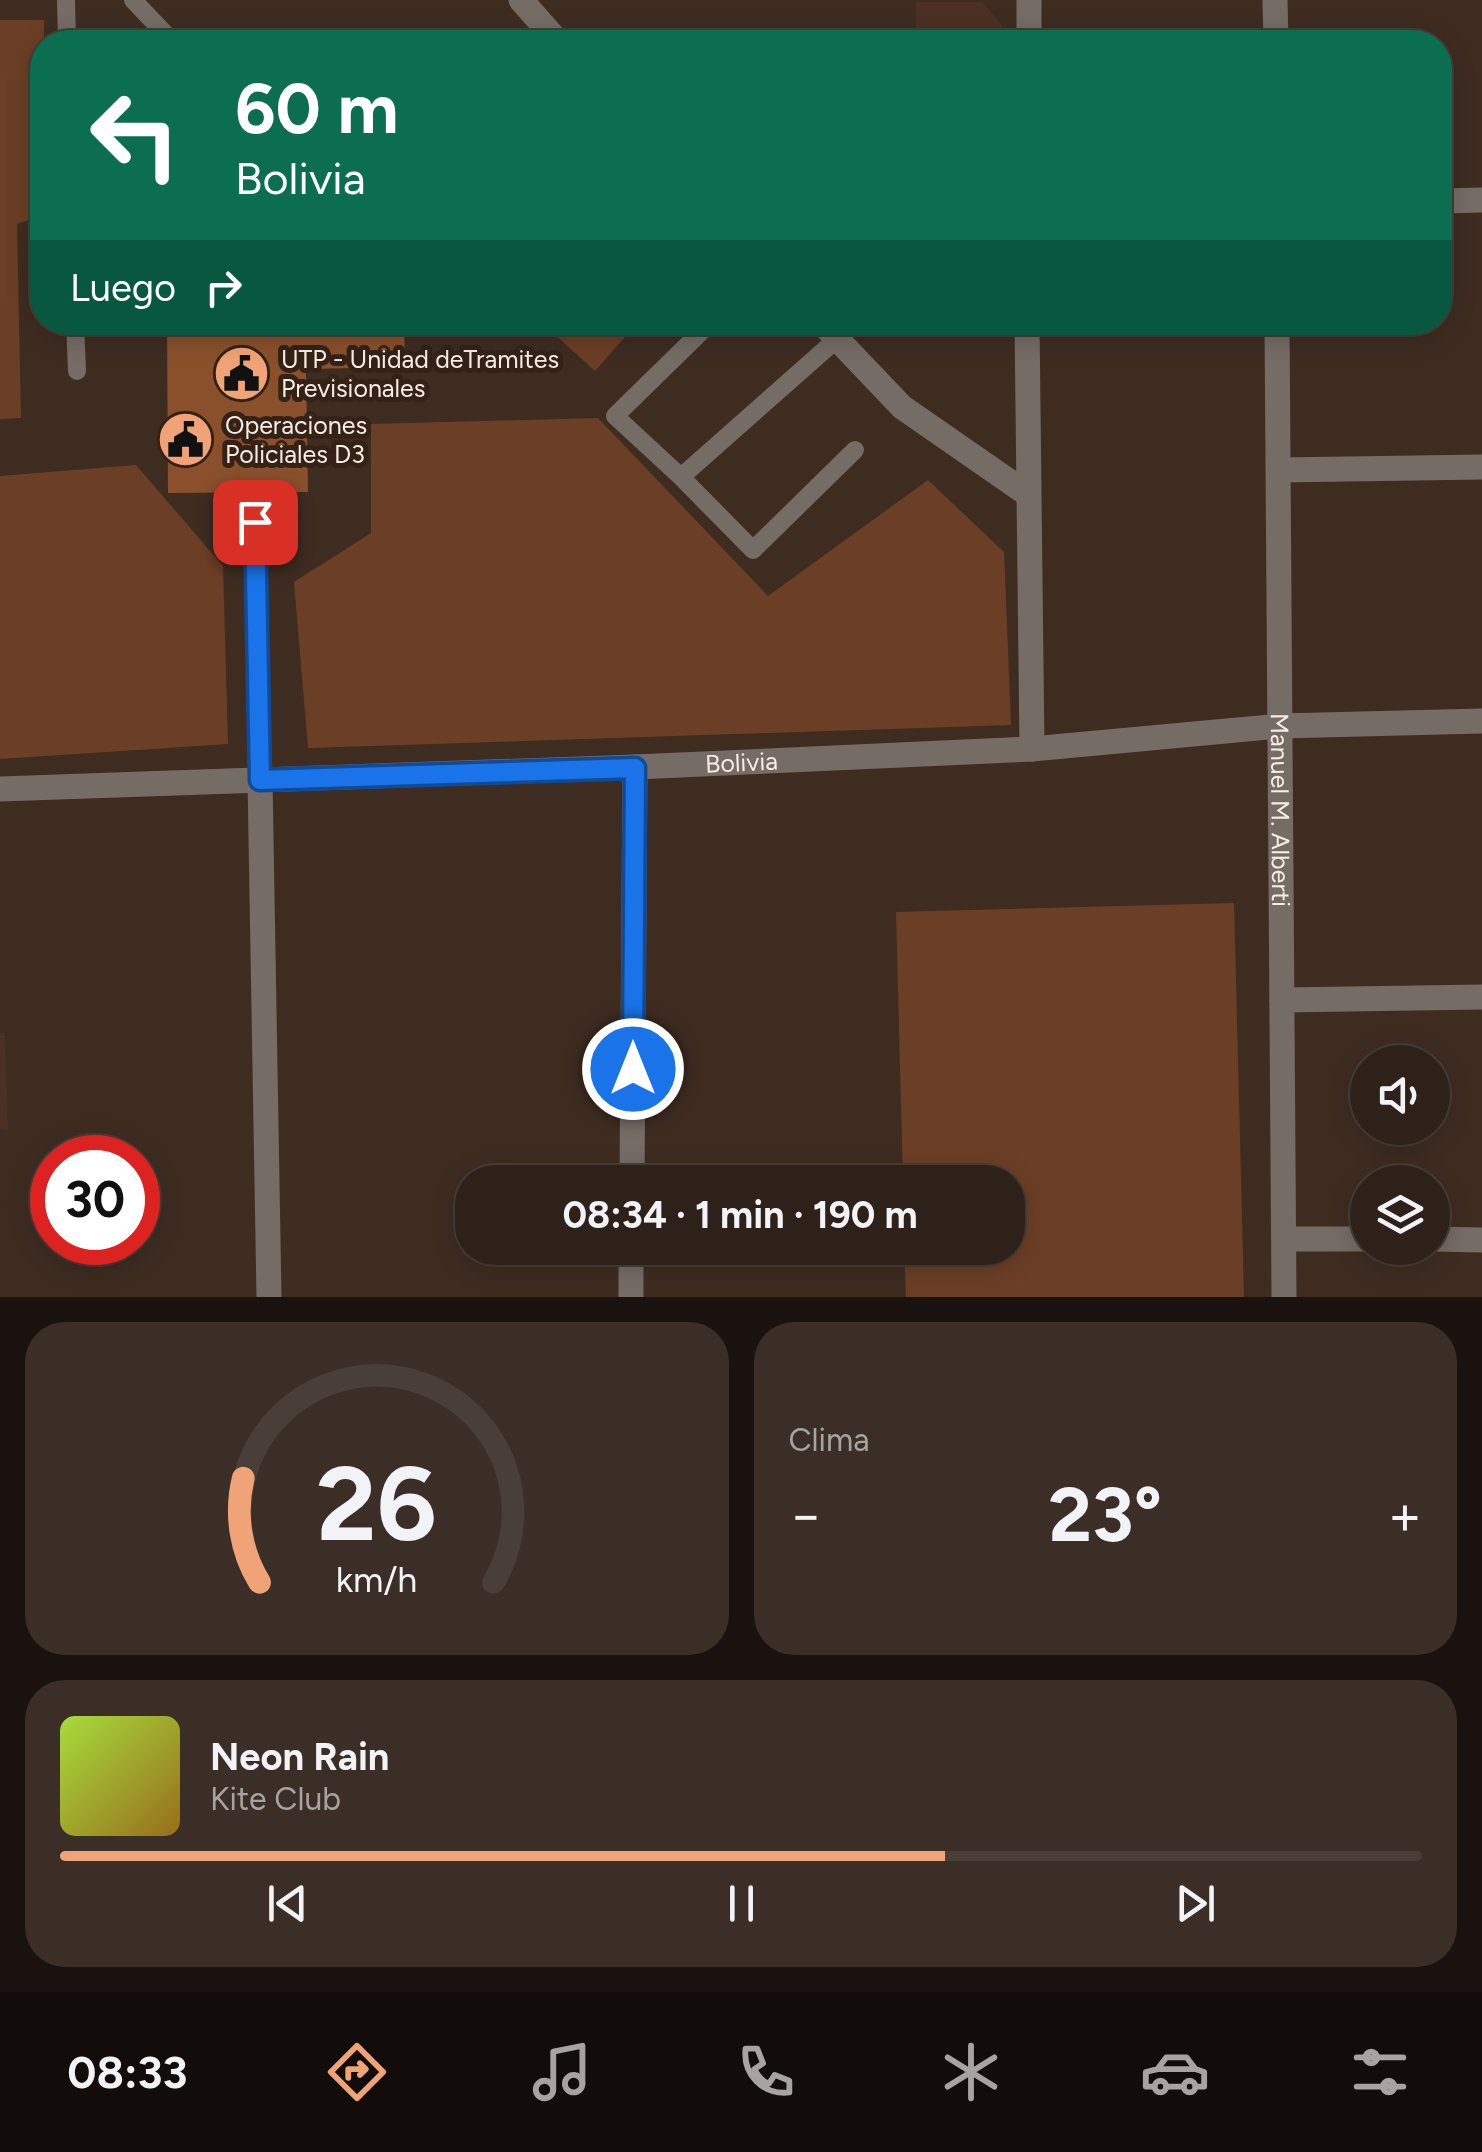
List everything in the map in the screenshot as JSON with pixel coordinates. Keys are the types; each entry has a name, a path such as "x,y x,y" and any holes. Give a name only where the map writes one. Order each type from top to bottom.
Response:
{"street":[{"path":"521,0 547,30"},
{"path":"1029,0 1029,30"},
{"path":"1275,0 1276,30"},
{"path":"1452,201 1482,200"},
{"path":"833,335 902,407 1026,493"},
{"path":"1027,335 1032,749"},
{"name":"Manuel M. Alberti","path":"1278,335 1284,1297"},
{"path":"1278,470 1482,466"},
{"name":"Bolivia","path":"0,789 635,768 1032,749 1280,726 1482,721"},
{"path":"632,1165 635,768"},
{"path":"260,780 269,1297"},
{"path":"1282,1000 1482,997"},
{"path":"1284,1238 1350,1239"},
{"path":"1450,1240 1482,1240"},
{"path":"631,1297 632,1265"}],"lane":[{"path":"66,0 67,30"},
{"path":"132,0 161,30"},
{"path":"76,335 77,371"},
{"path":"698,335 615,416 753,550 856,450"},
{"path":"681,477 825,335"},
{"path":"255,522 260,780"}],"shaded area":[{"path":"916,2 982,2 1002,25 1002,30 916,30"},
{"path":"0,20 44,20 44,30 30,30 30,220 17,224 21,418 0,419"},
{"path":"555,335 626,335 595,371"},
{"path":"598,418 768,596 928,480 1004,552 1011,725 308,748 294,582 371,533 371,424"},
{"path":"136,465 223,566 228,744 0,759 0,476"},
{"path":"1234,903 1244,1297 906,1297 905,1265 1025,1265 1025,1165 903,1165 896,912"},
{"path":"0,1033 5,1033 8,1130 0,1129"}],"building":[{"path":"167,335 404,335 405,367 306,369 308,492 168,493"}],"place":[{"name":"UTP - Unidad deTramites Previsionales","path":"242,373"},
{"name":"Operaciones Policiales D3","path":"186,439"}],"route":[{"path":"255,522 260,780 635,768 633,1069"}]}
